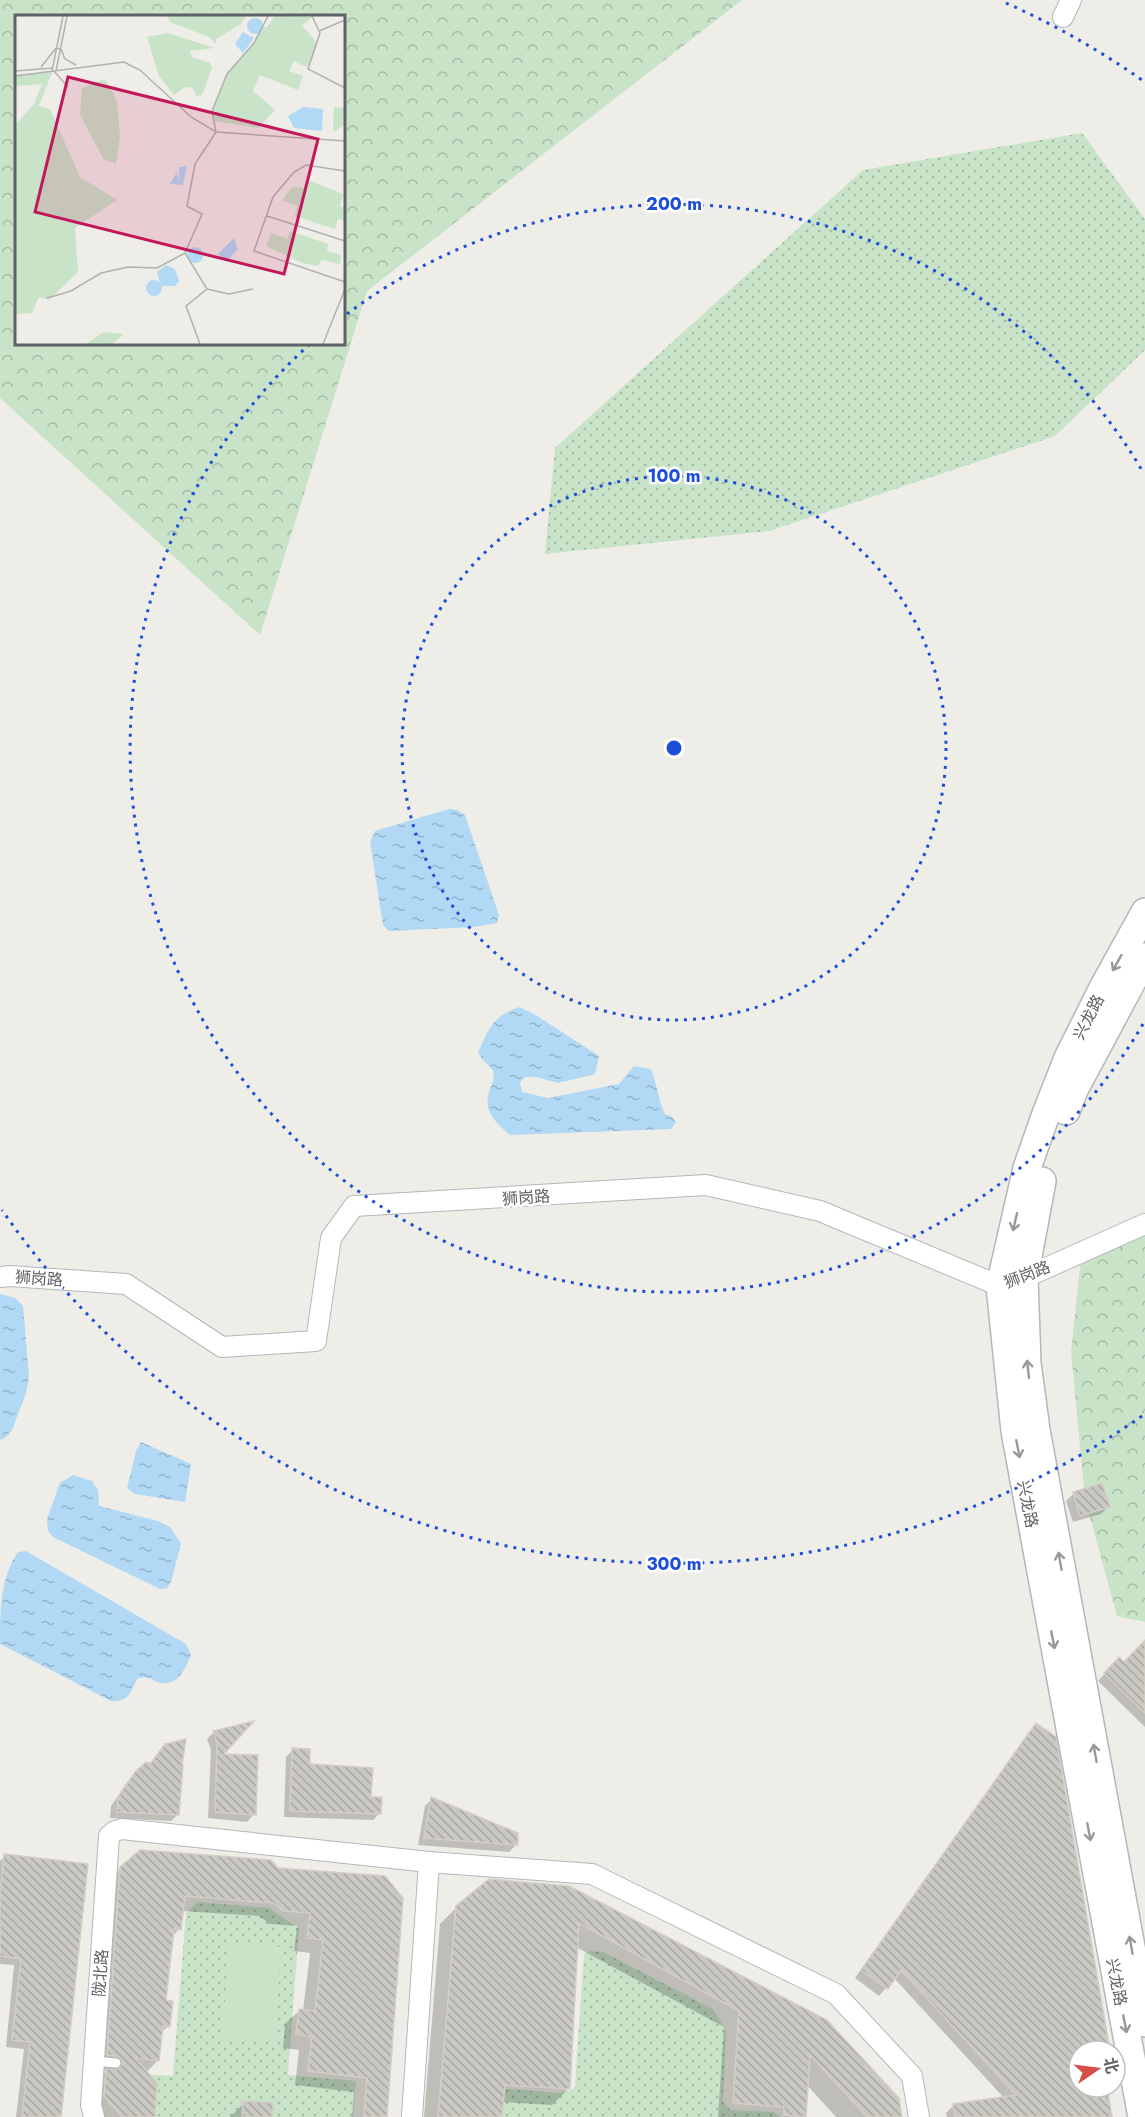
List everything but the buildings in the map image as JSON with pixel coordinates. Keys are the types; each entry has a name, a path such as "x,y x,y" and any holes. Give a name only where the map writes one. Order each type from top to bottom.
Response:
{"main road":[{"name":"兴龙路","path":"1142,2117 1015,1431 1012,1282 1027,1168 1046,1114 1068,1058 1145,912"},
{"name":"兴龙路","path":"1145,957 1074,1090 1044,1170 1012,1282 1027,1363 1036,1430 1145,2023"}],"street":[{"name":"狮岗路","path":"0,1277 126,1284 222,1347 316,1341 331,1238 354,1206 706,1185 819,1212 1012,1282 1145,1224"},
{"name":"陇北路","path":"94,2117 91,2105 109,1836 115,1831 122,1829 429,1862"},
{"path":"412,2117 429,1862 592,1874 836,1994 912,2076 919,2117"}],"lane":[{"path":"94,2061 116,2063"}],"green space":[{"path":"0,0 742,0 367,291 260,635 0,398"},
{"path":"1082,133 1145,219 1145,350 1055,436 769,531 545,554 555,448 863,170"},
{"path":"1145,1224 1145,1622 1117,1616 1085,1499 1071,1352 1082,1250"},
{"path":"198,1902 269,1908 299,1929 288,2075 356,2081 353,2117 135,2117 138,2074 173,2076 186,1913"},
{"path":"228,1944 281,1947 275,2042 223,2039"},
{"path":"588,1951 603,1952 713,2009 726,2031 723,2102 730,2110 774,2112 780,2117 485,2117 488,2087 558,2093 570,2091 575,2086 584,1955"}],"water":[{"path":"449,809 457,810 465,815 499,915 497,923 474,927 389,931 383,925 370,842 375,831"},
{"path":"519,1007 534,1014 599,1056 595,1074 558,1083 536,1077 525,1077 520,1082 522,1092 548,1098 619,1084 634,1066 651,1069 665,1114 676,1122 671,1129 510,1135 489,1111 488,1099 493,1070 478,1052 497,1019"},
{"path":"0,1294 15,1298 23,1306 29,1377 26,1393 12,1430 0,1440"},
{"path":"141,1442 191,1464 185,1502 135,1494 127,1488 136,1451"},
{"path":"73,1475 92,1481 98,1490 99,1506 158,1521 170,1527 181,1543 171,1582 167,1588 160,1589 53,1537 48,1531 47,1519 60,1483"},
{"path":"26,1551 186,1644 191,1655 177,1679 161,1683 146,1677 138,1678 126,1698 111,1701 0,1644 4,1584 18,1552"}]}
